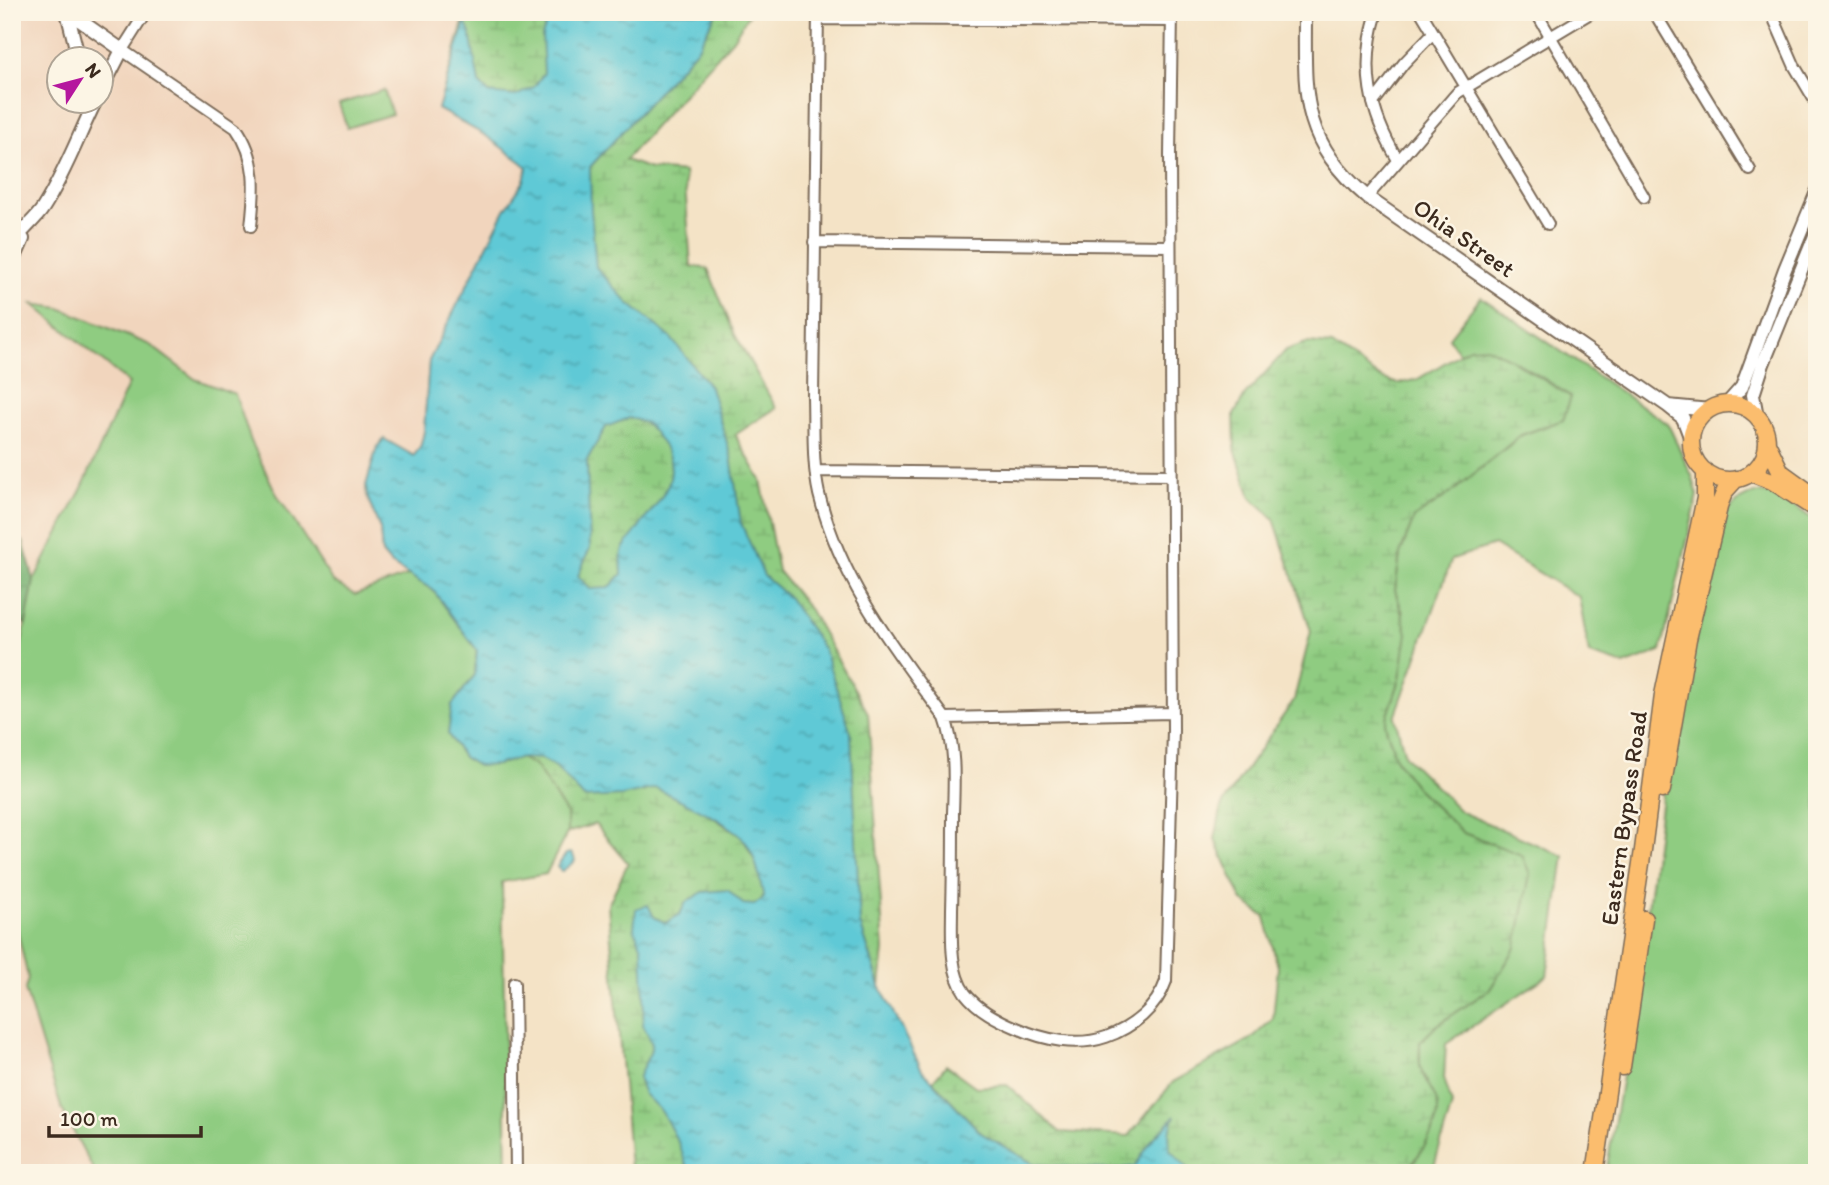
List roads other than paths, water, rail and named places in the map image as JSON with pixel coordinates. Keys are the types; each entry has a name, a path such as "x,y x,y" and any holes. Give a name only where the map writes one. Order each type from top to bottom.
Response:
{"main road":[{"path":"1817,498 1781,472 1767,443 1765,431 1756,416 1742,407 1718,407 1701,417 1695,426 1692,442 1695,458 1705,471 1722,479 1744,476 1772,481 1817,510"},
{"path":"1744,476 1763,460 1767,443"},
{"name":"Eastern Bypass Road","path":"1595,1173 1663,695 1705,498 1705,471"},
{"name":"Eastern Bypass Road","path":"1605,1173 1678,692 1720,503 1725,491 1744,476"}],"street":[{"path":"67,12 236,128 246,141 256,183 251,226"},
{"path":"67,12 76,46"},
{"path":"116,62 146,12"},
{"name":"Ohia Street","path":"1305,12 1305,73 1313,125 1330,159 1367,197 1668,406 1683,418 1692,442"},
{"path":"1377,12 1370,37 1368,62 1373,103 1377,119 1398,160"},
{"path":"1420,12 1548,224"},
{"path":"1536,12 1644,197"},
{"path":"1367,197 1446,105 1467,87 1592,12"},
{"path":"1654,12 1750,170"},
{"path":"1771,12 1795,67 1817,104"},
{"path":"818,16 1172,17 1170,246 1173,730 1166,981 1161,994 1135,1021 1118,1032 1100,1039 1059,1041 1003,1023 984,1011 965,992 958,977 952,936 952,736 945,718 878,628 854,584 832,537 819,492 813,397 818,16"},
{"path":"1373,103 1404,63 1433,33"},
{"path":"12,246 16,237 43,208 86,116"},
{"path":"1668,406 1718,407 1742,387 1817,192"},
{"path":"1756,416 1753,395 1756,385 1817,229 1803,223"},
{"path":"12,228 28,227"},
{"path":"12,264 28,227"},
{"path":"814,242 1170,246"},
{"path":"816,471 1171,475"},
{"path":"945,718 1172,713"},
{"path":"514,983 516,1173"}],"water":[{"path":"550,12 717,12 697,49 590,167 596,267 627,302 670,337 710,387 731,456 741,523 764,576 789,598 824,650 851,733 860,923 880,986 922,1070 981,1133 1034,1164 1111,1170 1135,1166 1151,1141 1175,1116 1169,1132 1170,1150 1190,1170 1202,1173 695,1173 688,1170 679,1144 662,1112 644,1094 638,1078 652,1044 643,1025 642,948 634,928 636,909 648,905 654,917 666,923 680,914 686,902 703,892 728,890 743,904 754,905 764,898 750,850 741,837 723,823 656,788 622,796 584,798 557,768 542,759 520,758 496,765 478,766 463,757 448,734 452,705 475,675 477,650 433,590 391,564 382,553 380,529 367,496 366,486 377,447 384,439 414,456 421,445 429,361 505,210 524,181 527,168 485,135 438,109 465,22 470,33 479,83 489,93 516,96 534,87 544,73 542,36","holes":["629,418 644,422 659,439 671,466 670,478 659,500 624,547 621,557 622,574 609,588 590,589 578,576 590,548 587,460 606,427"]},
{"path":"571,853 575,861 560,870 557,867 566,854"}]}
